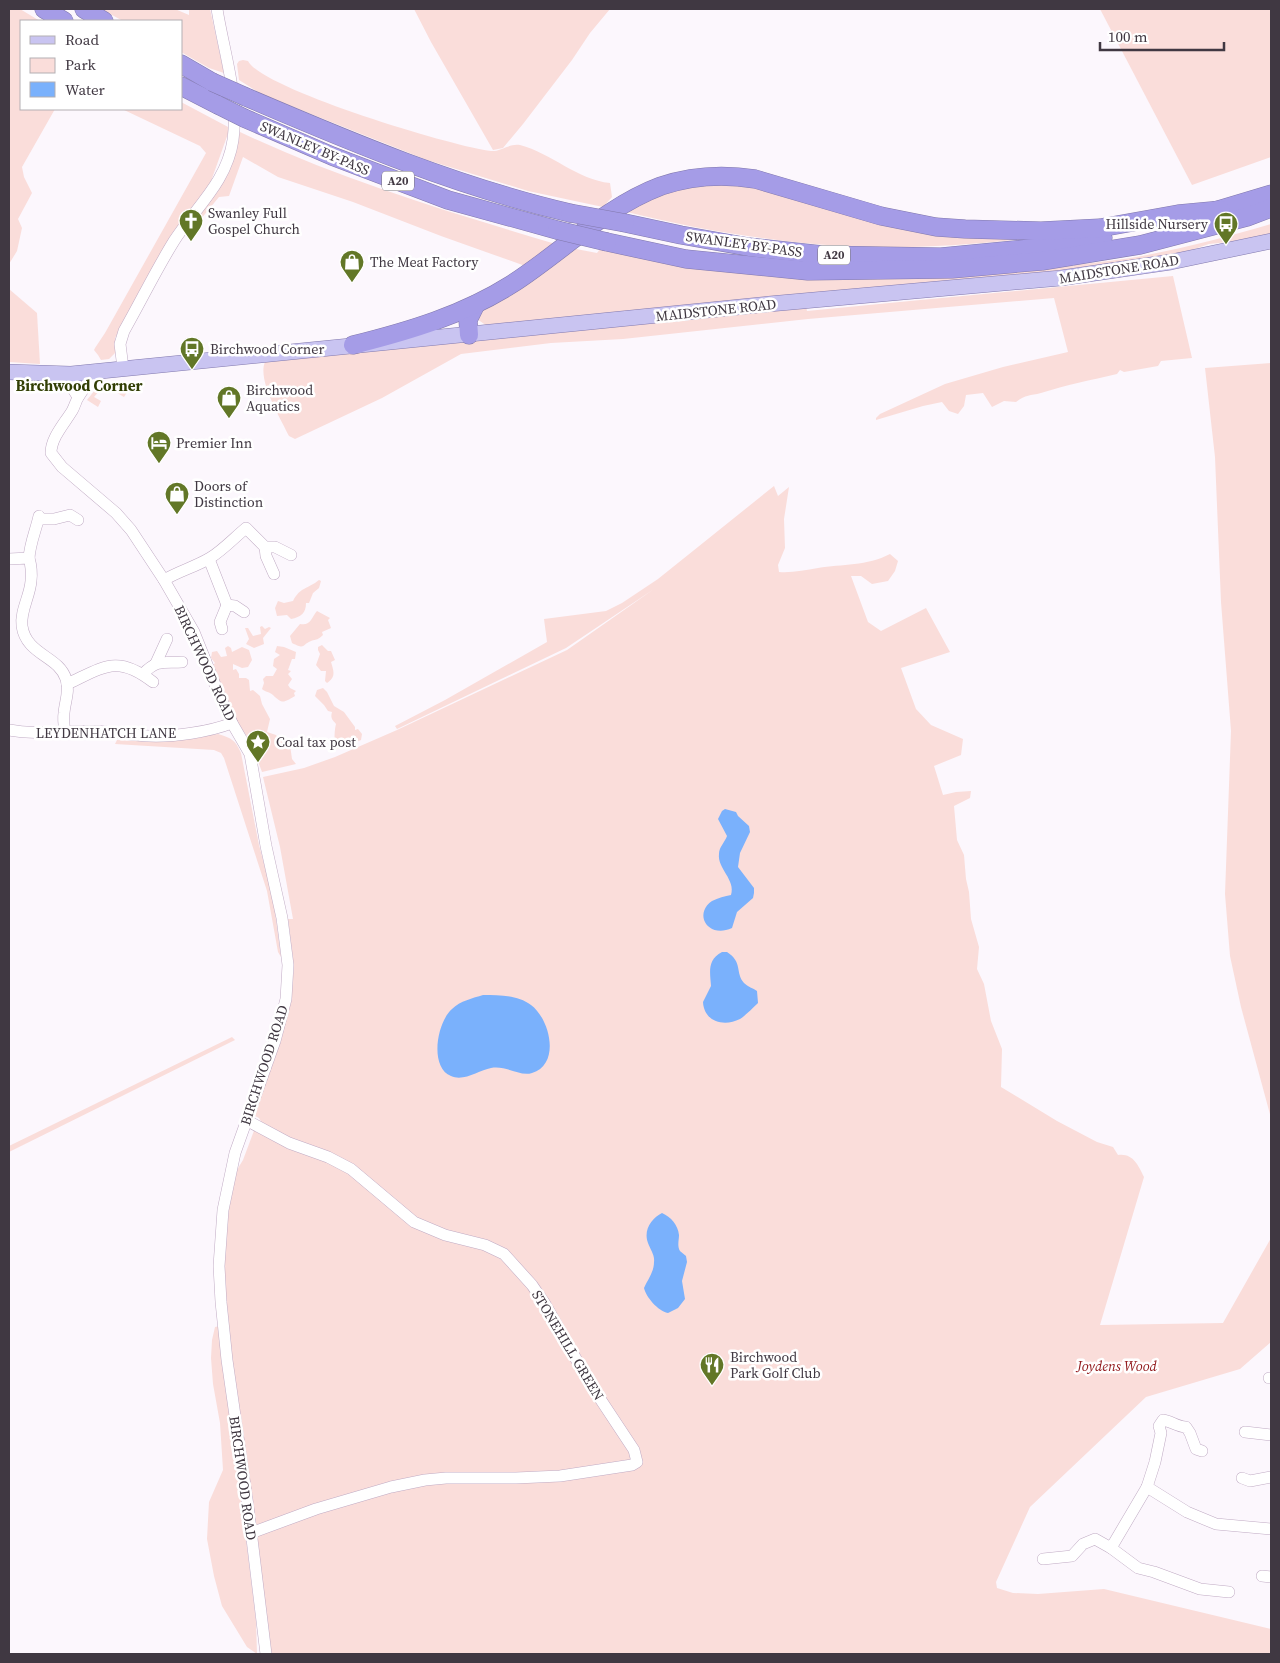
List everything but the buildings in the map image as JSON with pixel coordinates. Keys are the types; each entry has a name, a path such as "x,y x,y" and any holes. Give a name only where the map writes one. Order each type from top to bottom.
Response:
{"highway":[{"path":"44,9 62,20"},
{"path":"84,9 102,20"},
{"name":"SWANLEY BY-PASS","path":"182,65 212,82 340,136 446,176 570,213 749,247 823,254 941,257 1044,254"},
{"name":"SWANLEY BY-PASS","path":"182,87 244,118 332,156 448,200 557,230 686,259 808,271 952,269 1044,254"},
{"name":"A20","path":"353,345 411,330 476,304 513,284 622,206 662,186 703,177 734,176 755,179 881,216 964,229 1041,231 1100,228 1178,214 1221,210"},
{"name":"A20","path":"1044,254 1221,210 1271,194"},
{"name":"A20","path":"1044,254 1140,245 1271,210"},
{"path":"469,335 468,320 476,304"}],"main road":[{"name":"MAIDSTONE ROAD","path":"9,372 71,374 769,304 1061,278 1170,262 1271,240"}],"street":[{"path":"123,368 120,344 124,331 175,240 215,188 226,165 233,141 234,100 230,67 216,9"},
{"name":"BIRCHWOOD ROAD","path":"90,371 90,378 53,441 51,454 132,530 194,632 218,692 250,754 266,846 282,918 288,965 286,999 276,1040 235,1153 227,1186 221,1230 219,1266 227,1360 266,1654"},
{"path":"71,374 73,389 78,397"},
{"path":"65,732 63,716 68,692 65,677 61,670 30,645 24,632 22,619 31,582 29,558 39,517 54,519 70,515 78,520"},
{"path":"164,580 178,571 190,569 209,559 246,528 266,547 275,547 291,555"},
{"path":"266,547 266,556 274,574"},
{"path":"9,559 29,558"},
{"path":"209,559 227,605 220,622 222,629"},
{"path":"227,605 235,606 244,612"},
{"path":"143,674 156,662 167,639"},
{"path":"156,662 182,662"},
{"path":"67,684 112,664 120,665 143,674 154,682"},
{"name":"LEYDENHATCH LANE","path":"9,730 42,733 85,730 151,736 175,735 220,728 232,722"},
{"name":"STONEHILL GREEN","path":"246,1120 289,1143 328,1157 351,1169 414,1222 445,1235 485,1245 504,1254 532,1285 550,1311 589,1382 634,1450 637,1462 560,1476 425,1480 391,1487 316,1509 251,1533"},
{"path":"1111,1548 1147,1487 1161,1433 1159,1426 1163,1420 1168,1420 1178,1427 1186,1427 1190,1432 1196,1449 1202,1451"},
{"path":"1245,1432 1271,1435"},
{"path":"1242,1478 1250,1481 1271,1477"},
{"path":"1147,1487 1187,1512 1216,1524 1271,1529"},
{"path":"1043,1559 1072,1556 1083,1544 1095,1539 1138,1568 1200,1588 1229,1592"}],"green space":[{"path":"9,9 20,9 38,20 20,20 20,110 54,110 22,167 24,177 32,193 18,219 22,228 17,251 9,264"},
{"path":"101,9 175,9 189,15 189,9 210,9 224,73 209,68 182,53 182,20 121,20"},
{"path":"414,9 610,9 523,124 503,148 493,150"},
{"path":"1100,9 1271,9 1271,157 1192,185"},
{"path":"243,60 248,61 261,73 321,101 402,128 491,151 516,145 531,149 587,177 610,183 612,197 603,207 528,191 427,160 263,95 239,80 237,64"},
{"path":"182,103 230,128 210,184 143,288 115,338 115,353 109,359 101,360 94,350 206,153 200,146 124,110 182,110"},
{"path":"240,132 317,165 397,195 559,245 528,267 353,202 278,177 243,157 229,196 219,197 191,231 188,229 218,191 230,165"},
{"path":"706,183 745,183 827,205 1045,237 917,247 840,246 785,241 731,233 623,211 668,191"},
{"path":"1271,224 1271,235 1247,240 1209,244 1183,253 1061,273 487,326 477,319 479,309 571,248 597,253 600,249 686,267 1072,263 1073,267 1074,265 1163,252"},
{"path":"1173,276 1192,358 1161,361 1158,366 1124,372 1120,370 1117,374 1028,396 1016,402 1004,401 992,407 983,393 966,395 964,406 958,414 949,411 942,402 876,420 880,414 945,384 1003,367 1068,352 1054,298 808,319 623,339 551,343 461,354 382,398 295,439 289,436 271,399 263,370 265,362 806,306 807,311"},
{"path":"9,289 37,313 40,364 9,362"},
{"path":"1271,363 1271,1118 1241,1007 1230,956 1225,894 1231,731 1221,602 1215,457 1205,368"},
{"path":"138,384 134,393 129,389 124,397 109,388 105,393 100,390 94,397 101,401 98,407 87,400 100,387"},
{"name":"Joydens Wood","path":"774,486 778,496 789,487 784,519 785,548 778,565 779,572 794,572 863,563 890,554 898,561 895,571 888,581 872,584 861,576 851,576 868,622 881,631 926,608 950,652 901,668 916,709 931,725 963,739 961,755 934,766 943,795 971,791 970,798 954,806 957,840 964,855 971,919 979,947 977,969 984,984 991,1021 1002,1049 1001,1087 1057,1121 1097,1142 1113,1147 1118,1155 1128,1156 1137,1164 1144,1177 1100,1325 1223,1323 1271,1238 1271,1342 1240,1369 1146,1397 1030,1507 996,1582 997,1588 1013,1593 1038,1594 1104,1589 1271,1629 1271,1654 270,1654 221,1302 227,1186 243,1160 255,1128 266,1130 259,1118 255,1116 291,993 294,968 288,919 293,919 280,847 263,777 304,768 335,757 397,730 567,650 654,589 566,648 397,729 395,726 547,642 544,619 606,611 622,603 658,579"},
{"path":"319,580 321,581 319,588 313,593 309,603 306,603 302,614 291,619 287,615 277,616 275,608 278,601 284,603 293,601 301,591"},
{"path":"317,611 330,618 328,620 331,628 322,632 323,635 320,638 303,646 292,643 290,636 300,624 309,623"},
{"path":"262,626 265,629 271,628 263,638 264,644 254,648 246,644 249,639 245,628 248,628 253,636 261,634 260,627"},
{"path":"322,645 328,651 331,651 335,660 331,662 333,676 327,683 325,681 326,671 321,671 316,665 320,654 318,647"},
{"path":"228,646 232,652 242,647 249,650 252,660 248,667 242,668 233,664 233,670 236,669 239,678 249,680 250,691 253,690 260,696 270,719 267,732 276,735 278,738 284,738 286,743 290,745 292,759 296,764 262,772 250,740 234,719 213,665 215,663 211,658 212,652 217,651 221,657 227,656 225,648"},
{"path":"277,646 296,652 295,659 292,659 288,670 291,671 288,674 292,679 288,685 296,691 294,693 295,696 284,702 262,689 263,679 266,676 273,676 277,669 273,666 274,659 280,655 275,652"},
{"path":"323,688 334,706 344,712 355,727 355,730 358,729 362,734 361,740 339,749 336,748 337,746 334,745 336,724 332,718 332,712 328,711 315,696 317,690"},
{"path":"218,734 233,740 241,753 259,845 273,897 281,957 278,952 267,891 221,753 214,750 115,744 117,740 154,742"},
{"path":"232,1037 235,1040 9,1152 9,1146"},
{"path":"220,1326 256,1621 257,1654 247,1647 222,1606 207,1539 209,1502 223,1470 220,1423 213,1384 211,1358 215,1327"}],"water":[{"path":"725,809 736,812 749,826 750,832 740,853 738,867 754,888 754,893 753,898 737,912 732,928 723,931 710,928 706,924 704,912 706,906 712,901 731,895 731,884 719,859 720,849 727,836 718,819"},
{"path":"727,952 732,956 737,964 741,979 757,991 758,1003 740,1019 728,1023 711,1018 704,1009 703,1002 711,986 710,971 712,963 717,955"},
{"path":"483,995 515,997 531,1005 538,1012 543,1020 550,1041 547,1061 541,1068 527,1074 502,1068 491,1068 461,1078 451,1076 444,1071 438,1054 439,1034 442,1024 455,1006"},
{"path":"662,1213 676,1225 679,1235 679,1249 686,1256 687,1262 682,1281 685,1299 678,1308 668,1313 660,1310 653,1303 644,1288 654,1266 653,1254 647,1238 648,1229 652,1221"}],"place":[{"name":"Swanley Full Gospel Church","path":"191,242"},
{"name":"Hillside Nursery","path":"1226,245"},
{"name":"The Meat Factory","path":"352,283"},
{"name":"Birchwood Corner","path":"192,370"},
{"name":"Birchwood Aquatics","path":"229,419"},
{"name":"Premier Inn","path":"159,464"},
{"name":"Doors of Distinction","path":"177,515"},
{"name":"Coal tax post","path":"258,763"},
{"name":"Birchwood Park Golf Club","path":"712,1386"}],"district":[{"name":"Birchwood Corner","path":"79,386"}]}
